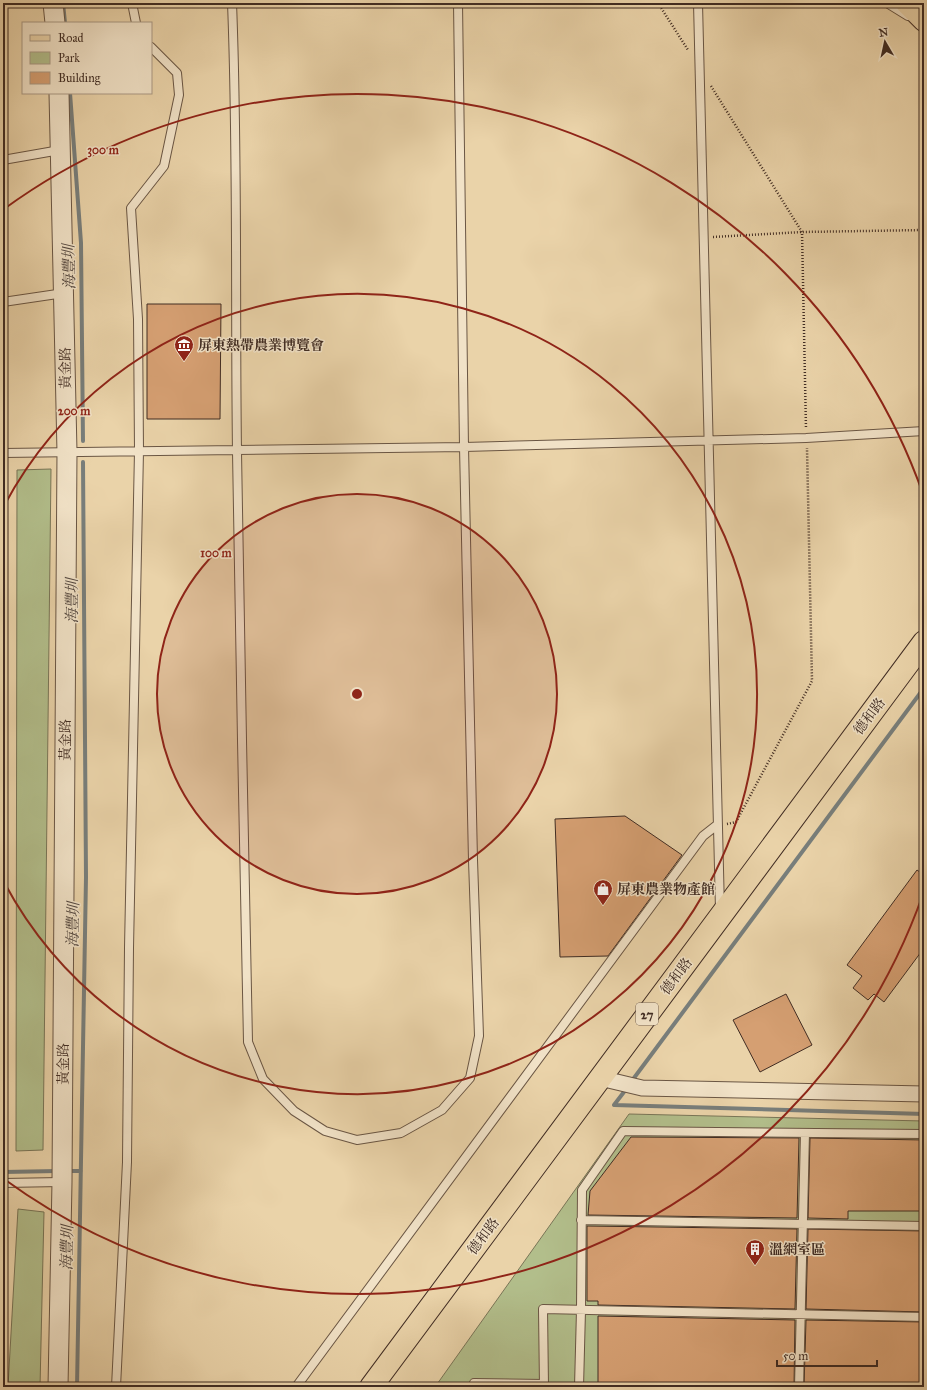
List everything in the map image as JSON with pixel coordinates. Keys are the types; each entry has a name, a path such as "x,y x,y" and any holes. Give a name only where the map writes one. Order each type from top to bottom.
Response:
{"main road":[{"path":"907,3 924,20"},
{"name":"德和路","path":"371,1387 924,642"}],"street":[{"path":"53,3 55,22"},
{"name":"黃金路","path":"58,1387 62,1182 67,452 59,94"},
{"path":"600,1078 642,1088 924,1094"}],"lane":[{"path":"132,3 136,22"},
{"path":"232,3 234,48 237,450 248,1042 263,1080 294,1111 325,1131 357,1140 401,1133 442,1110 470,1078 479,1036 473,868 464,447 458,3"},
{"path":"698,3 720,917"},
{"path":"887,3 924,26"},
{"path":"116,1387 127,1162 139,451 138,319 131,208 164,166 179,95 177,72 152,48"},
{"path":"3,160 60,150"},
{"path":"3,302 64,293"},
{"path":"3,453 464,447 806,438 924,431"},
{"path":"296,1387 703,836 717,825"},
{"path":"579,1387 582,1190 622,1132 924,1134"},
{"path":"799,1387 804,1133"},
{"path":"3,1183 62,1182"},
{"path":"581,1220 924,1226"},
{"path":"474,1383 544,1385 543,1309 924,1317"}],"path":[{"path":"658,3 802,232 812,680 736,822 717,825"},
{"path":"703,237 802,232 924,230"}],"green space":[{"path":"51,469 43,1150 16,1151 17,470"},
{"path":"629,1114 924,1121 924,1387 435,1387"},
{"path":"18,1209 44,1212 40,1387 8,1387"}],"building":[{"name":"屏東熱帶農業博覽會","path":"147,304 221,304 220,419 147,419"},
{"name":"屏東農業物產館","path":"625,816 682,855 608,956 560,957 555,819"},
{"path":"917,870 924,875 924,948 884,1002 874,994 868,1000 853,988 862,976 847,965"},
{"path":"786,994 812,1045 760,1072 733,1020"},
{"name":"溫網室區","path":"631,1137 799,1138 797,1218 588,1215 590,1191"},
{"path":"810,1138 924,1140 924,1211 848,1211 848,1219 808,1218"},
{"name":"溫網室區","path":"587,1226 797,1229 795,1309 598,1305 598,1301 587,1301"},
{"path":"808,1229 924,1231 924,1312 806,1309"},
{"path":"598,1316 795,1320 794,1387 598,1387"},
{"path":"806,1320 924,1322 924,1387 804,1387"}],"waterway":[{"name":"海豐圳","path":"63,3 65,22"},
{"name":"海豐圳","path":"70,94 81,243 83,441"},
{"name":"海豐圳","path":"77,1387 86,877 83,462"},
{"path":"631,1082 924,688"},
{"path":"614,1105 627,1088"},
{"path":"614,1105 924,1114"},
{"path":"3,1172 58,1171"},
{"path":"67,1171 81,1171"}],"place":[{"name":"屏東熱帶農業博覽會","path":"184,362"},
{"name":"屏東農業物產館","path":"603,906"},
{"name":"溫網室區","path":"755,1266"}]}
